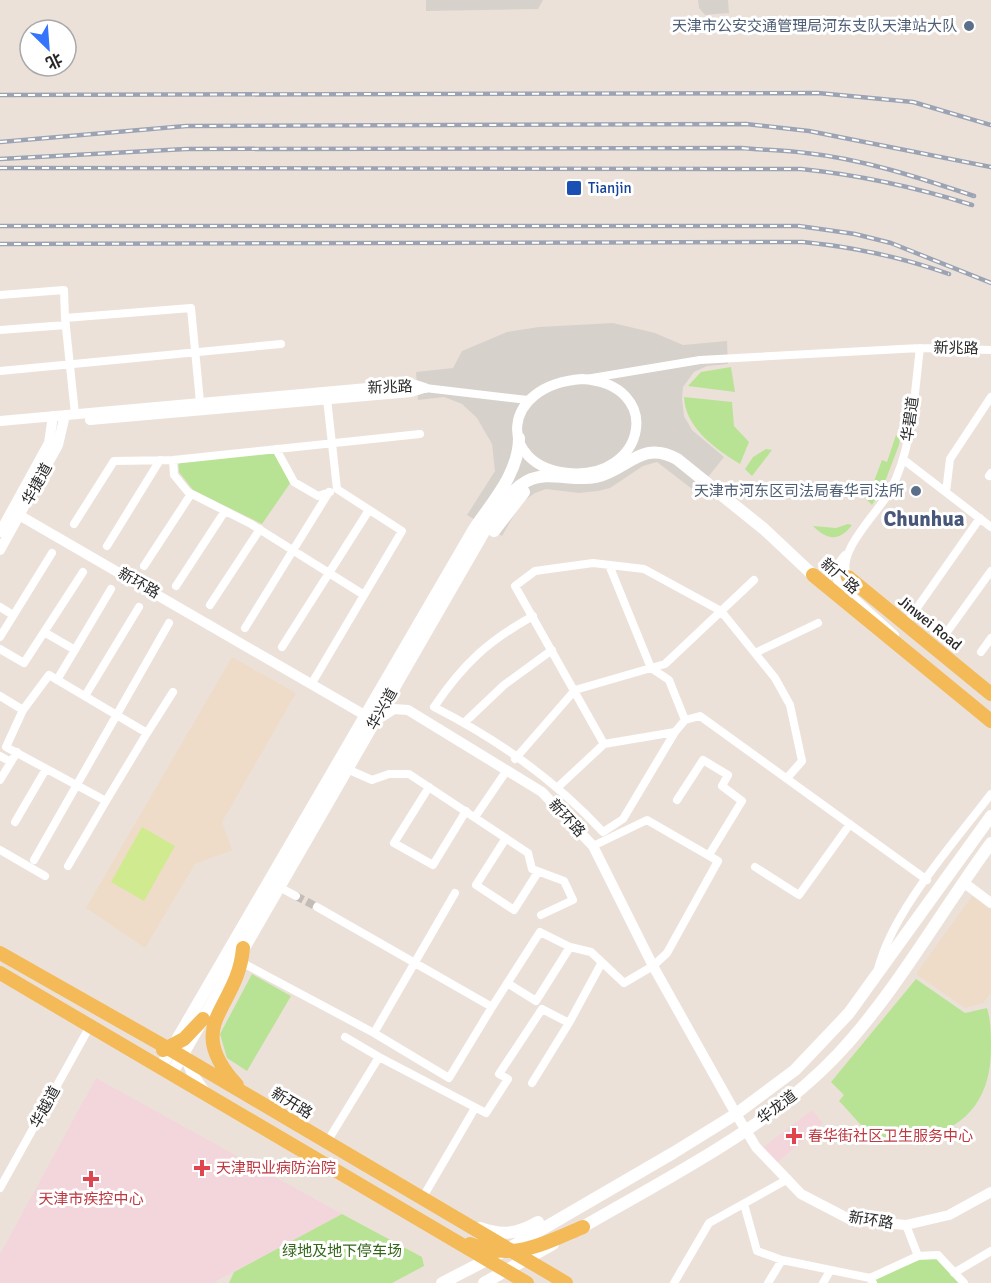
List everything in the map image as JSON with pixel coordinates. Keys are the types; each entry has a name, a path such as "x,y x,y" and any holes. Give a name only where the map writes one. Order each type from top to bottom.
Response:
{"main road":[{"name":"华兴道","path":"198,1016 241,957 347,768 371,719 474,530 513,470 518,456 519,438"},
{"name":"华兴道","path":"198,1016 371,719 498,510 521,485 542,476 596,477 646,453 655,451 669,455"},
{"name":"新广路","path":"669,455 748,517 813,575 991,721"},
{"path":"457,579 513,503 530,488 548,483 595,485 652,458 669,461 717,500 748,517"},
{"name":"Jinwei Road","path":"848,577 991,694"},
{"path":"442,1283 508,1251 736,1114 807,1059 849,1013 991,816"},
{"name":"华龙道","path":"484,1283 745,1130 787,1100 838,1054 858,1031 991,843"},
{"name":"新开路","path":"0,953 178,1050 247,1095 423,1197 508,1251 566,1283"},
{"path":"241,957 237,980 211,1030 213,1047 221,1063 247,1095"},
{"path":"0,973 527,1283"},
{"path":"167,1070 198,1016"},
{"path":"131,1050 150,1052 178,1050"},
{"path":"178,1050 205,1093"},
{"path":"461,1220 495,1233 514,1233 608,1182 643,1170"},
{"path":"446,1236 508,1251 538,1246 583,1227"}],"street":[{"path":"0,295 64,290 70,364 62,418"},
{"path":"0,330 191,308 200,402"},
{"path":"0,371 281,344"},
{"name":"新兆路","path":"582,379 699,360 920,348 991,350"},
{"name":"华碧道","path":"907,653 882,622 837,583 834,575 835,566 891,488 904,460 920,348"},
{"path":"582,379 611,387 634,407 638,422 636,436 624,456 594,471 561,471 537,462 519,438 518,417 528,400 546,386 582,379"},
{"name":"新兆路","path":"0,428 62,418 200,402 412,384 425,388"},
{"path":"425,388 528,400"},
{"name":"新兆路","path":"0,421 327,399 411,392 425,388"},
{"path":"946,492 950,459 991,397"},
{"path":"245,628 333,490 332,443 327,399"},
{"name":"华捷道","path":"0,550 16,512 58,445 62,418"},
{"path":"74,524 114,461 172,460 420,434"},
{"path":"276,449 294,482 318,496 333,490"},
{"path":"107,546 160,460"},
{"path":"172,460 174,475 191,494 260,529 364,595"},
{"path":"904,460 991,527"},
{"path":"312,684 402,531 333,490"},
{"path":"144,566 191,494"},
{"path":"282,647 369,510"},
{"path":"176,586 225,511"},
{"name":"华捷道","path":"1,527 16,512"},
{"name":"新环路","path":"16,512 371,719 394,709 408,710 542,792 592,846 653,966 745,1130 756,1147 801,1194 851,1220 906,1225 949,1215 991,1192"},
{"path":"905,625 980,518"},
{"path":"210,605 260,529"},
{"path":"847,552 844,571 848,577"},
{"path":"0,637 52,553"},
{"path":"604,744 516,586 536,571 593,563 644,569 721,611 775,678 789,705 802,761 787,778"},
{"path":"609,565 651,668 669,680 685,720"},
{"path":"0,649 24,663 83,572"},
{"path":"947,632 991,572"},
{"path":"516,759 575,690 665,664 754,580"},
{"path":"57,680 111,590"},
{"path":"0,607 14,615"},
{"path":"85,696 140,607"},
{"path":"533,616 486,645 456,675 435,707 465,722 558,787 603,832 623,819 675,732 685,720 700,716 927,880"},
{"path":"34,860 115,714 169,623"},
{"path":"754,653 818,623"},
{"path":"44,632 75,650"},
{"path":"981,652 991,638"},
{"path":"465,722 504,686 552,650"},
{"path":"106,801 6,747 23,710 49,675 147,733"},
{"path":"68,866 173,692"},
{"path":"1,699 23,710"},
{"path":"558,787 604,744 675,732"},
{"path":"0,780 17,752"},
{"path":"0,756 11,762"},
{"path":"677,800 703,760 729,775 722,786 742,801 709,855"},
{"path":"347,768 372,780 389,774 409,774 528,853 532,869 564,881 573,900 540,915"},
{"path":"15,822 46,769"},
{"path":"475,817 507,770"},
{"path":"429,787 394,843 433,865 466,811"},
{"path":"876,976 882,952 904,912 991,794"},
{"path":"241,957 449,1078 540,932 570,947 591,952 624,983 653,966 667,953 718,861 647,820 592,846"},
{"path":"755,867 799,895 849,824"},
{"path":"506,838 476,885 514,910 538,872"},
{"path":"0,850 45,876"},
{"path":"963,882 991,903"},
{"path":"279,887 296,896"},
{"path":"374,1033 455,893"},
{"path":"317,907 492,1007"},
{"path":"507,982 536,1001 570,947"},
{"path":"532,1083 569,1023 601,964"},
{"path":"345,1037 486,1113 508,1079 499,1074 542,1009 569,1023"},
{"name":"华越道","path":"0,1188 90,1026"},
{"path":"327,1142 379,1057"},
{"path":"423,1197 475,1108"},
{"path":"674,1283 709,1223 788,1179"},
{"path":"744,1204 757,1251 782,1260 871,1281 918,1256 938,1255 963,1283"},
{"path":"906,1225 918,1256"},
{"path":"954,1273 991,1251"},
{"path":"768,1283 782,1260"},
{"path":"823,1283 830,1271"}],"shaded area":[{"path":"426,0 543,0 538,9 426,11"},
{"path":"698,0 728,0 729,13 705,15 699,8"},
{"path":"613,323 655,333 683,345 727,341 728,364 707,366 694,372 683,387 682,399 684,416 692,430 724,457 696,492 657,462 643,466 610,488 598,491 579,493 546,489 535,493 521,503 502,536 467,515 495,471 492,444 477,418 462,404 444,397 418,400 416,372 453,368 462,351 507,332 539,327"},
{"path":"232,657 296,693 222,822 232,850 195,864 145,948 86,908"},
{"path":"972,896 991,910 991,993 983,1003 965,1008 916,974"},
{"path":"96,1078 342,1214 216,1281 218,1283 0,1283 0,1254"},
{"name":"春华街社区卫生服务中心","path":"812,1110 823,1123 778,1162 762,1148"}],"green space":[{"path":"731,367 735,392 688,386 701,372"},
{"path":"684,397 732,402 734,426 749,442 740,464 703,436 690,418"},
{"path":"896,435 900,438 899,445 883,487 872,505 864,497 871,489 882,460 887,462"},
{"path":"273,449 291,482 262,524 193,490 179,472 178,457"},
{"path":"766,449 772,450 752,476 745,469 753,457"},
{"path":"852,525 842,534 833,537 823,534 813,526 836,528"},
{"path":"142,827 175,846 144,901 111,882"},
{"path":"252,974 291,996 247,1071 227,1058 220,1034"},
{"path":"916,979 965,1013 987,1008 991,1033 990,1065 982,1094 965,1117 939,1133 901,1143 892,1143 873,1135 861,1125 839,1101 844,1095 831,1082"},
{"name":"绿地及地下停车场","path":"342,1214 422,1257 424,1266 392,1283 229,1283 234,1272"},
{"path":"936,1251 961,1283 875,1283 873,1279"}],"tunnel":[{"path":"296,896 317,907"}],"railway":[{"path":"0,95 818,93 913,102 991,125"},
{"path":"0,142 186,126 746,124 809,131 991,167"},
{"path":"0,159 186,149 741,148 798,152 870,164 974,196"},
{"path":"0,168 801,169 887,182 972,205"},
{"path":"0,226 799,226 855,234 891,243 991,283"},
{"path":"0,244 803,242 877,254 949,274"}],"place":[{"name":"天津市公安交通管理局河东支队天津站大队","path":"969,26"},
{"name":"Tianjin","path":"574,188"},
{"name":"天津市河东区司法局春华司法所","path":"916,491"},
{"name":"春华街社区卫生服务中心","path":"794,1136"},
{"name":"天津职业病防治院","path":"202,1168"},
{"name":"天津市疾控中心","path":"91,1179"}],"district":[{"name":"Chunhua","path":"924,519"}]}
